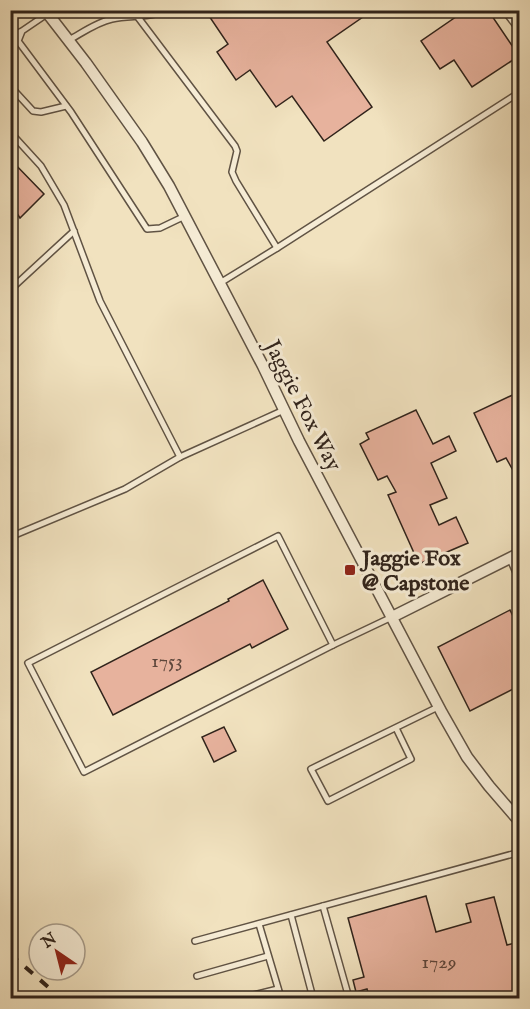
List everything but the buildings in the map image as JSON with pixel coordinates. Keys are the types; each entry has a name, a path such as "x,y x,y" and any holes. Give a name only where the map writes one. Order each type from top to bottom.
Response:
{"street":[{"name":"Jaggie Fox Way","path":"46,12 69,40 142,142 185,216 438,707 467,757 519,820"},
{"path":"392,617 514,555"}],"lane":[{"path":"69,40 108,20 136,13 161,14 168,10"},
{"path":"504,10 519,31"},
{"path":"10,40 46,12"},
{"path":"136,13 235,146 237,151 232,172 277,248"},
{"path":"22,31 18,41 66,106 147,229 160,228 185,216"},
{"path":"10,86 33,111 41,112 66,106"},
{"path":"220,283 519,92"},
{"path":"10,132 41,166 64,205 100,301 180,457"},
{"path":"10,290 74,231"},
{"path":"10,537 125,489 180,457 284,410"},
{"path":"333,645 278,536 28,663 84,772 392,617"},
{"path":"514,555 519,582"},
{"path":"396,728 411,759 328,801 311,769 438,707"},
{"path":"195,941 519,852"},
{"path":"323,906 349,999"},
{"path":"291,915 313,999"},
{"path":"259,924 281,999"},
{"path":"197,976 268,956"},
{"path":"241,999 278,989"}],"railway":[{"path":"10,954 61,998"}],"place":[{"name":"Jaggie Fox @ Capstone","path":"350,570"}]}
